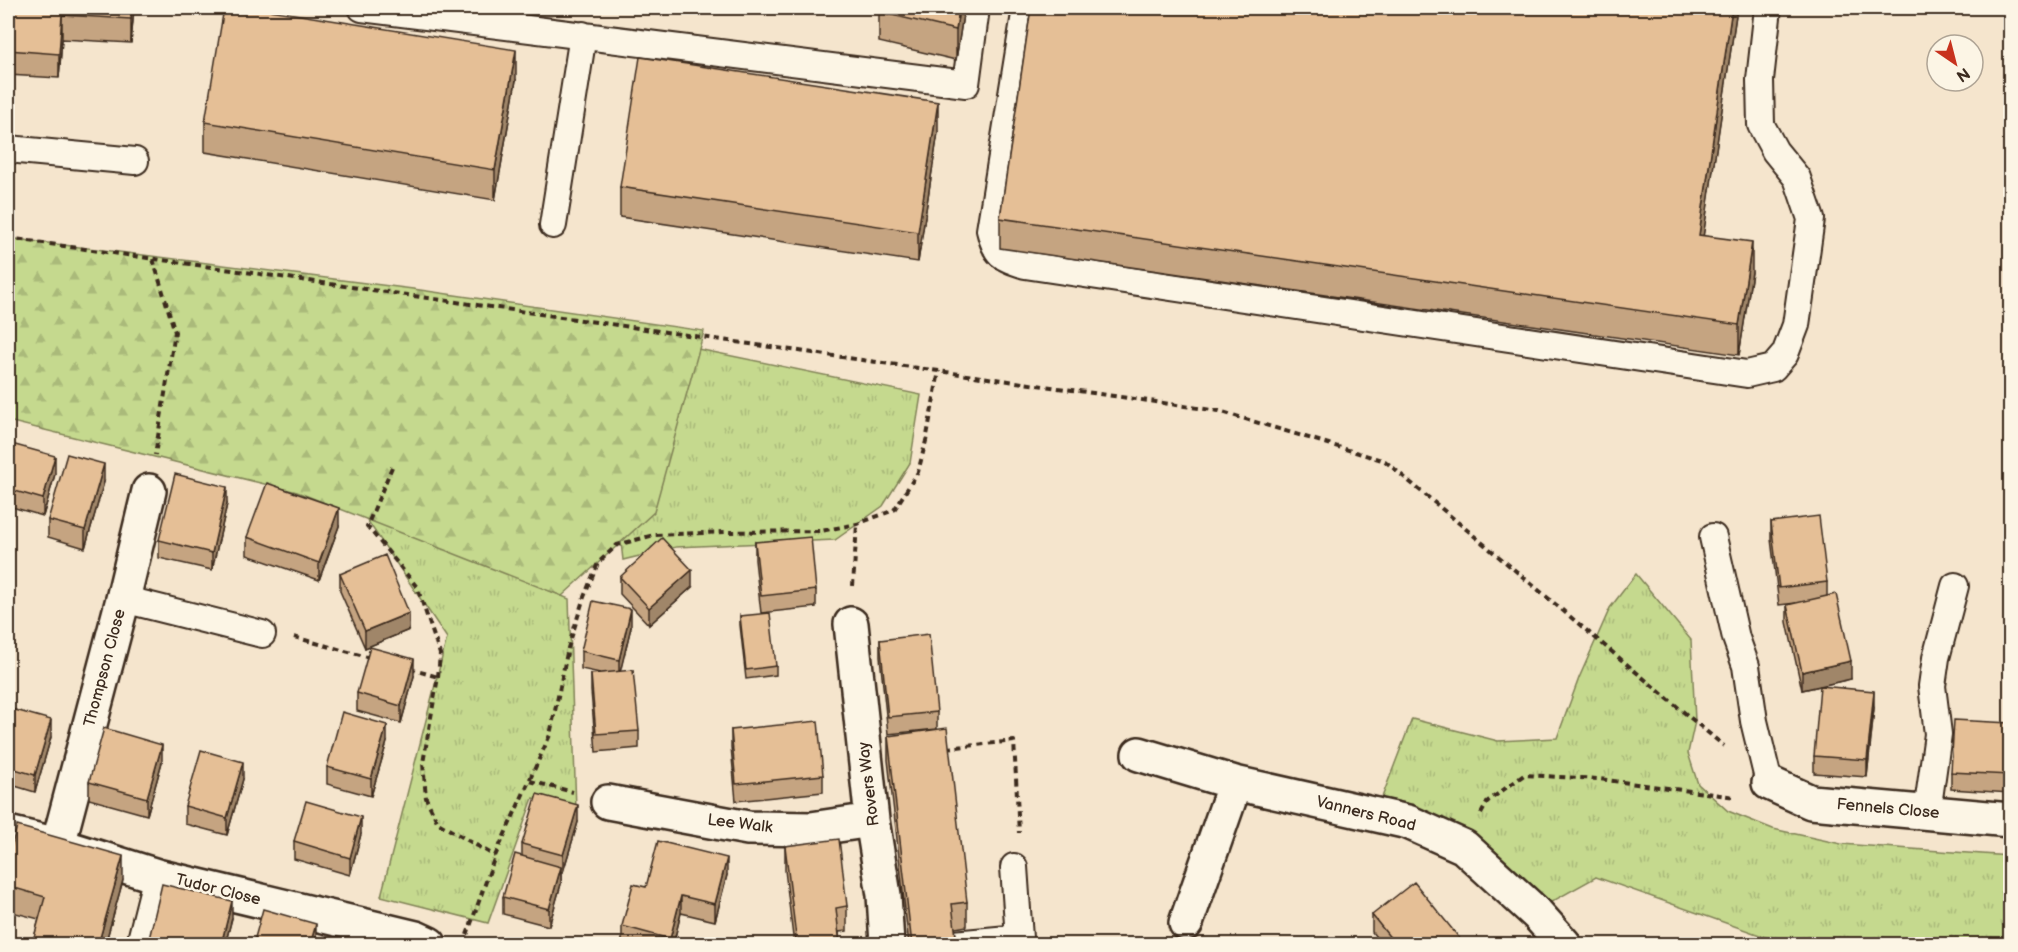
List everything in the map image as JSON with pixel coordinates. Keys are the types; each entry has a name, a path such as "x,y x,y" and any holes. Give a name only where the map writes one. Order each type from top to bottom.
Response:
{"street":[{"name":"Thompson Close","path":"58,845 149,491"},
{"name":"Rovers Way","path":"851,624 872,820 884,895 887,945"},
{"name":"Vanners Road","path":"1139,754 1235,783 1408,822 1464,847 1537,914 1564,945"},
{"path":"1186,923 1235,783"},
{"name":"Fennels Close","path":"1756,791 1811,802 2010,820"},
{"name":"Lee Walk","path":"608,802 748,828 811,829 872,820"},
{"name":"Tudor Close","path":"8,832 157,876 416,938 429,945"}],"lane":[{"path":"362,8 966,84 976,8"},
{"path":"1026,8 990,230 994,247 1004,258 1025,265 1747,374 1773,368 1785,354 1796,326 1811,219 1797,178 1775,151 1761,125 1760,80 1768,8"},
{"path":"553,225 584,35"},
{"path":"8,149 135,161"},
{"path":"1713,537 1736,638 1746,666 1754,721 1756,791"},
{"path":"1927,813 1938,734 1932,687 1936,658 1955,586"},
{"path":"123,599 262,634"},
{"path":"954,944 1019,938 1014,867"},
{"path":"140,945 157,876"}],"path":[{"path":"8,238 1219,411 1385,461 1756,791"},
{"path":"149,491 175,332 153,259"},
{"path":"464,945 495,856 550,735 568,648 584,597 598,563 617,545 654,535 821,531 857,524 894,510 918,472 939,371"},
{"path":"392,467 366,526 417,587 440,654 423,763 426,798 438,823 495,856"},
{"path":"851,624 857,524"},
{"path":"262,634 273,631 372,658"},
{"path":"405,668 438,677"},
{"path":"946,748 1014,741 1021,860 1014,867"},
{"path":"1464,847 1488,801 1524,775 1756,791"}],"green space":[{"path":"8,238 413,289 704,331 654,512 562,596 297,492 8,421"},
{"path":"688,347 921,395 910,463 883,506 835,540 676,547 623,560 620,533"},
{"path":"361,511 569,599 576,810 533,798 488,923 381,896 447,638"},
{"path":"1636,574 1691,640 1695,721 1688,753 1698,784 1728,811 1773,829 1841,844 2010,856 2010,944 1785,944 1596,877 1546,905 1381,800 1412,719 1498,741 1557,738 1579,678 1610,608"}],"building":[{"path":"8,8 132,8 131,19 62,15 59,54 8,50"},
{"path":"224,8 257,8 516,50 495,170 205,122"},
{"path":"879,8 959,8 956,30 879,12"},
{"path":"1031,8 1732,8 1699,235 1752,242 1739,325 1000,218"},
{"path":"640,57 938,102 918,232 620,187"},
{"path":"8,443 55,456 43,499 8,489"},
{"path":"67,454 104,464 85,530 48,520"},
{"path":"175,474 227,487 212,553 159,540"},
{"path":"267,483 339,508 319,563 247,537"},
{"path":"1819,516 1827,582 1779,588 1771,522"},
{"path":"811,537 816,590 761,596 755,542"},
{"path":"662,538 692,570 649,608 620,577"},
{"path":"385,555 409,613 365,631 340,574"},
{"path":"1836,594 1851,661 1802,672 1787,605"},
{"path":"593,601 631,609 619,660 581,651"},
{"path":"770,613 776,666 746,670 740,616"},
{"path":"929,634 937,712 888,717 880,640"},
{"path":"370,647 414,659 401,706 357,693"},
{"path":"633,670 639,731 596,734 591,674"},
{"path":"1820,686 1874,691 1867,760 1814,756"},
{"path":"8,708 51,720 35,775 8,767"},
{"path":"342,712 387,725 371,779 327,767"},
{"path":"1954,720 2010,723 2010,775 1951,772"},
{"path":"818,721 823,775 736,784 731,730"},
{"path":"104,728 162,745 147,798 89,782"},
{"path":"947,728 967,902 952,904 957,945 912,945 888,736"},
{"path":"201,750 243,762 227,818 185,806"},
{"path":"537,794 578,805 563,855 522,844"},
{"path":"306,801 361,817 350,858 294,841"},
{"path":"17,826 123,856 98,945 32,945 45,897 8,886 8,859"},
{"path":"839,839 847,906 836,908 840,945 797,945 785,846"},
{"path":"658,841 727,858 715,904 681,896 670,939 622,926 633,884 646,887"},
{"path":"515,854 561,867 549,909 503,897"},
{"path":"1414,882 1465,945 1396,945 1372,915"},
{"path":"162,884 232,901 221,945 174,945 149,939"},
{"path":"263,909 316,924 310,945 253,945"},
{"path":"553,939 573,945 551,945"},
{"path":"378,940 393,945 377,945"}]}
